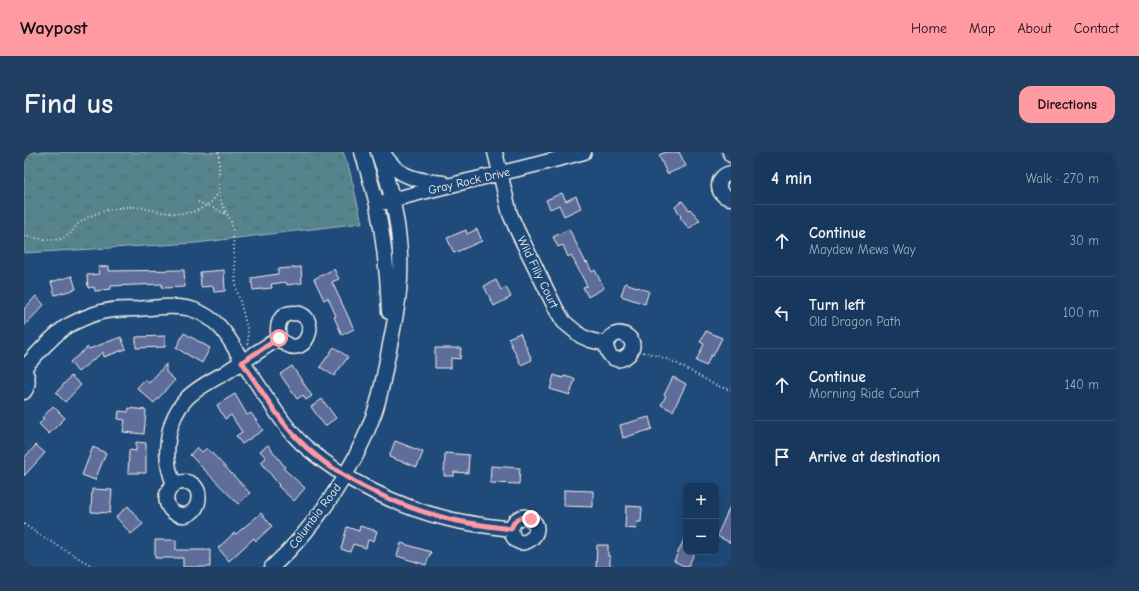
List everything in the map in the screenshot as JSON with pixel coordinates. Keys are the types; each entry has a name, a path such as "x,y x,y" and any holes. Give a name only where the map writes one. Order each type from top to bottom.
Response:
{"street":[{"name":"Columbia Road","path":"362,152 377,204 386,264 390,317 390,347"},
{"name":"Columbia Road","path":"272,567 303,534 327,503 345,476 364,438 374,413 381,388 390,347 399,291 400,264 393,199 378,152"},
{"path":"382,152 396,169 413,178 422,181 454,184"},
{"name":"Wild Filly Court","path":"495,152 512,219 556,309 564,322 582,336 590,340 606,344 607,351 611,357 623,359 632,350"},
{"name":"Gray Rock Drive","path":"377,204 584,152"},
{"path":"731,173 726,174 719,182 719,189 722,194 727,198 731,198"},
{"path":"24,392 28,380 24,369 50,341 66,327 82,318 99,312 116,310 180,307 194,310 207,316 228,336 242,362 281,420 293,434 306,447 345,476 384,496 444,518 511,529"},
{"path":"174,484 169,474 168,447 169,433 179,408 200,388 279,338"}],"path":[{"path":"218,152 219,192 222,204 231,222 233,232 236,287 248,331 248,345 242,362"},
{"path":"24,236 55,239 63,238 77,225 90,216 104,211 126,207 137,207 163,212 192,212 202,209 212,202 219,192"},
{"path":"198,202 229,216"},
{"path":"632,350 671,360 717,386 731,390"},
{"path":"24,524 94,567"}],"green space":[{"path":"24,152 343,152 349,168 362,223 196,243 24,253"}],"building":[{"path":"666,152 679,152 686,166 667,174 659,155"},
{"path":"562,193 566,201 576,196 581,208 564,216 559,205 550,209 546,200"},
{"path":"682,201 700,220 689,229 675,207"},
{"path":"477,229 482,241 454,253 447,238 466,230 467,234"},
{"path":"569,229 586,263 587,262 592,272 595,270 604,288 588,297 583,287 587,286 571,255 568,257 563,245 558,247 553,237"},
{"path":"109,266 109,271 184,270 185,287 162,288 162,284 111,286 111,289 95,291 94,287 88,288 87,275 99,274 98,267"},
{"path":"301,267 302,283 287,285 286,282 271,284 272,288 253,290 251,278 278,274 278,269"},
{"path":"334,269 339,279 332,282 354,329 342,335 328,298 324,300 314,279"},
{"path":"224,270 225,291 214,292 213,286 201,287 200,272"},
{"path":"72,276 76,289 55,295 51,282"},
{"path":"496,280 501,290 506,287 511,297 494,306 484,286"},
{"path":"625,283 649,291 645,304 621,296"},
{"path":"36,296 44,305 24,326 24,309"},
{"path":"706,331 722,338 706,366 696,361 704,344 700,342"},
{"path":"184,333 210,348 202,363 176,348"},
{"path":"520,333 532,360 521,365 508,338"},
{"path":"165,336 165,347 136,348 136,337"},
{"path":"121,337 126,349 104,357 103,352 78,372 70,362 88,347 89,349"},
{"path":"334,347 348,357 334,376 320,367"},
{"path":"435,348 461,348 460,359 451,358 451,368 435,368"},
{"path":"166,364 166,372 175,380 154,403 137,388 145,379 149,383"},
{"path":"292,366 312,396 306,400 303,395 297,399 280,374"},
{"path":"554,375 563,378 564,376 575,379 570,395 550,389"},
{"path":"71,376 81,385 65,402 56,393"},
{"path":"673,377 686,384 673,411 661,405"},
{"path":"235,394 247,415 251,413 263,430 242,444 236,436 242,432 231,415 225,419 217,405"},
{"path":"322,399 336,418 325,426 311,407"},
{"path":"53,406 65,418 49,434 39,424 44,419 42,418"},
{"path":"129,408 146,410 144,434 123,432 125,420 118,419 119,411 128,412"},
{"path":"649,417 652,429 623,438 620,425"},
{"path":"395,441 423,452 417,467 389,457"},
{"path":"136,442 146,443 146,473 128,473 129,450 136,451"},
{"path":"36,445 45,453 24,476 24,458"},
{"path":"268,445 285,467 283,468 305,488 294,501 278,486 279,485 261,462 266,458 260,451"},
{"path":"93,447 106,453 95,480 82,475"},
{"path":"197,447 202,452 207,448 250,493 238,504 190,455"},
{"path":"445,453 469,455 468,473 454,472 454,476 444,476"},
{"path":"491,466 520,468 519,484 490,483"},
{"path":"92,489 112,490 110,513 91,512"},
{"path":"564,490 593,491 593,507 564,506"},
{"path":"731,504 731,543 719,537 719,531"},
{"path":"128,506 143,524 131,534 116,517"},
{"path":"626,506 642,507 641,522 637,522 636,529 625,528"},
{"path":"261,513 272,526 256,541 254,538 229,561 218,548 234,533 236,534"},
{"path":"360,526 377,531 374,541 368,540 366,548 353,544 350,552 341,549 347,527 359,531"},
{"path":"155,540 176,540 176,550 210,550 210,567 183,567 183,558 155,558"},
{"path":"683,542 683,555 694,555 688,567 674,561"},
{"path":"401,543 431,552 426,565 397,556"},
{"path":"597,545 608,545 610,567 596,567"}],"route":[{"path":"279,338 242,362 281,420 306,447 321,459 345,476 384,496 444,518 472,524 511,529 513,523 517,519 521,517 531,519"}]}
